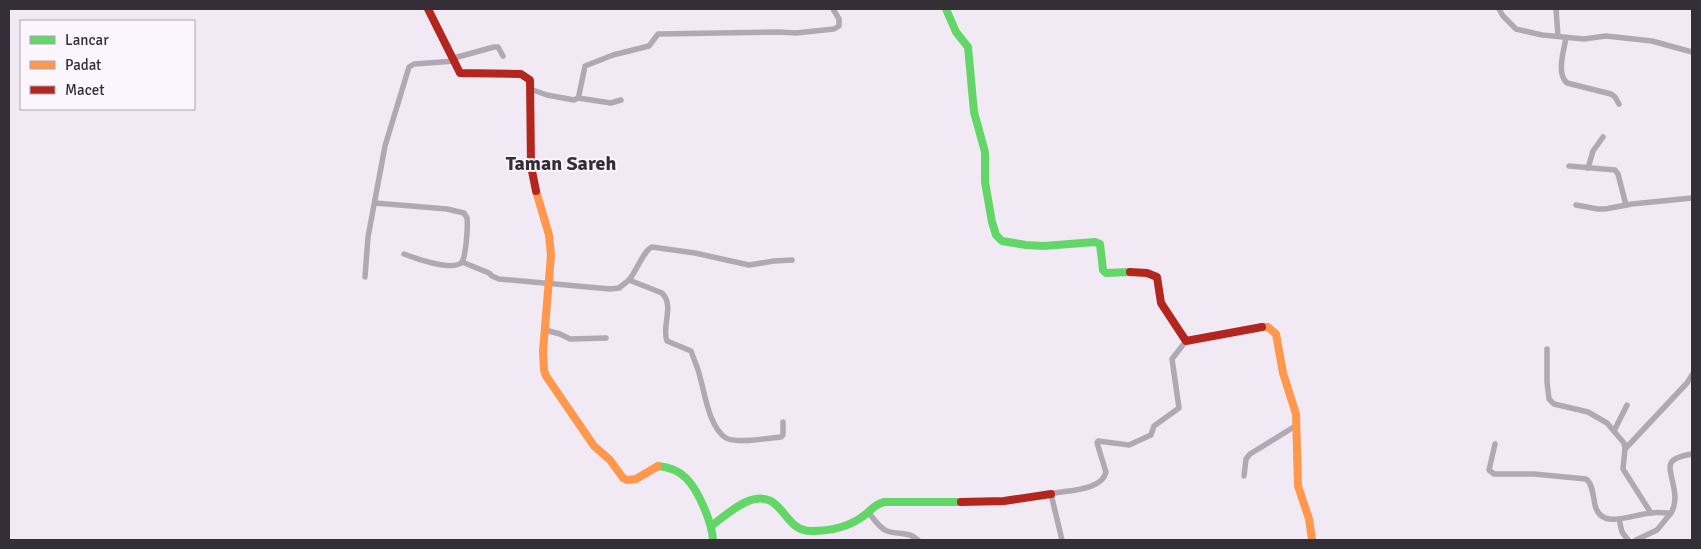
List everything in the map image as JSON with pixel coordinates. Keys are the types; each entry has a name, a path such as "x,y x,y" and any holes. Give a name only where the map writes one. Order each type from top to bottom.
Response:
{"street":[{"path":"428,9 455,59 460,73 524,75 530,80 531,166 537,199 549,235 550,255 543,351 546,376 598,452 610,460 626,481 635,480 658,466 682,474 689,480 711,526 713,540"},
{"path":"578,98 585,66 613,55 649,46 658,34 796,33 834,29 839,26 839,20 833,9"},
{"path":"946,9 956,32 968,47 974,112 986,160 985,182 992,222 998,238 1002,241 1026,245 1044,246 1084,242 1100,244 1103,270 1106,273 1146,272 1156,277 1161,303 1186,341"},
{"path":"1499,9 1516,29 1542,35 1584,39 1606,36 1652,41 1692,52"},
{"path":"1556,9 1558,36"},
{"path":"1566,38 1562,60 1563,80 1567,83 1611,94 1619,104"},
{"path":"364,277 368,237 385,146 409,67 414,64 455,59 494,47 498,48 503,56"},
{"path":"530,89 569,100 578,98 611,103 621,100"},
{"path":"1588,168 1593,151 1604,137"},
{"path":"1569,166 1611,169 1617,172 1626,205"},
{"path":"1576,205 1598,209 1692,198"},
{"path":"375,203 447,208 464,214 467,218 468,227 462,262"},
{"path":"404,254 428,263 444,265 462,262 489,272 492,276 500,279 617,289 636,272 647,250 652,247 695,253 749,265 792,260"},
{"path":"629,280 662,293 666,297 665,336 667,341 690,351 700,376 710,415 716,427 726,438 743,440 781,437 784,435 783,422"},
{"path":"711,526 746,503 754,499 763,498 771,500 778,505 791,523 798,529 805,531 845,525 860,519 880,503 1028,499 1088,487 1102,480 1106,475 1098,449 1098,441 1124,445 1134,444 1151,435 1154,426 1179,408 1172,359 1186,341 1256,327 1268,327 1276,334 1282,366 1294,408 1297,425 1298,486 1309,519 1312,540"},
{"path":"545,330 570,339 606,338"},
{"path":"1547,350 1549,399 1554,404 1576,408 1603,419 1614,431 1624,443 1626,449 1623,469 1651,512"},
{"path":"1626,449 1692,376"},
{"path":"1614,431 1627,405"},
{"path":"1244,476 1246,459 1250,454 1297,425"},
{"path":"1495,444 1489,465 1491,472 1494,474 1534,474 1586,479 1590,483 1596,508 1603,517 1619,520 1651,512 1671,513"},
{"path":"1636,540 1657,530 1671,513 1675,502 1670,463 1672,460 1692,454"},
{"path":"1051,494 1062,540"},
{"path":"869,513 876,523 886,531 911,534 918,540"},
{"path":"1619,520 1622,532 1628,540"}],"traffic: fast":[{"path":"946,9 956,32 968,47 974,112 985,152 985,182 996,235 1002,241 1026,245 1044,246 1095,242 1100,244 1103,270 1106,273 1130,272"},
{"path":"658,466 677,471 691,484 704,508 713,540"},
{"path":"711,526 741,504 758,499 768,500 775,504 794,524 801,529 811,531 844,526 862,517 877,504 884,502 961,502"}],"traffic: slow":[{"path":"536,191 549,235 551,255 543,351 546,376 594,446 610,460 623,478 627,480 636,479 658,466"},
{"path":"1262,327 1268,327 1276,334 1283,373 1296,414 1298,486 1309,519 1312,540"}],"traffic: jam":[{"path":"428,9 460,73 521,74 530,80 531,166 536,191"},
{"path":"1130,272 1147,273 1157,277 1161,303 1186,341 1262,327"},
{"path":"961,502 1004,501 1051,494"}],"district":[{"name":"Taman Sareh","path":"561,163"}]}
